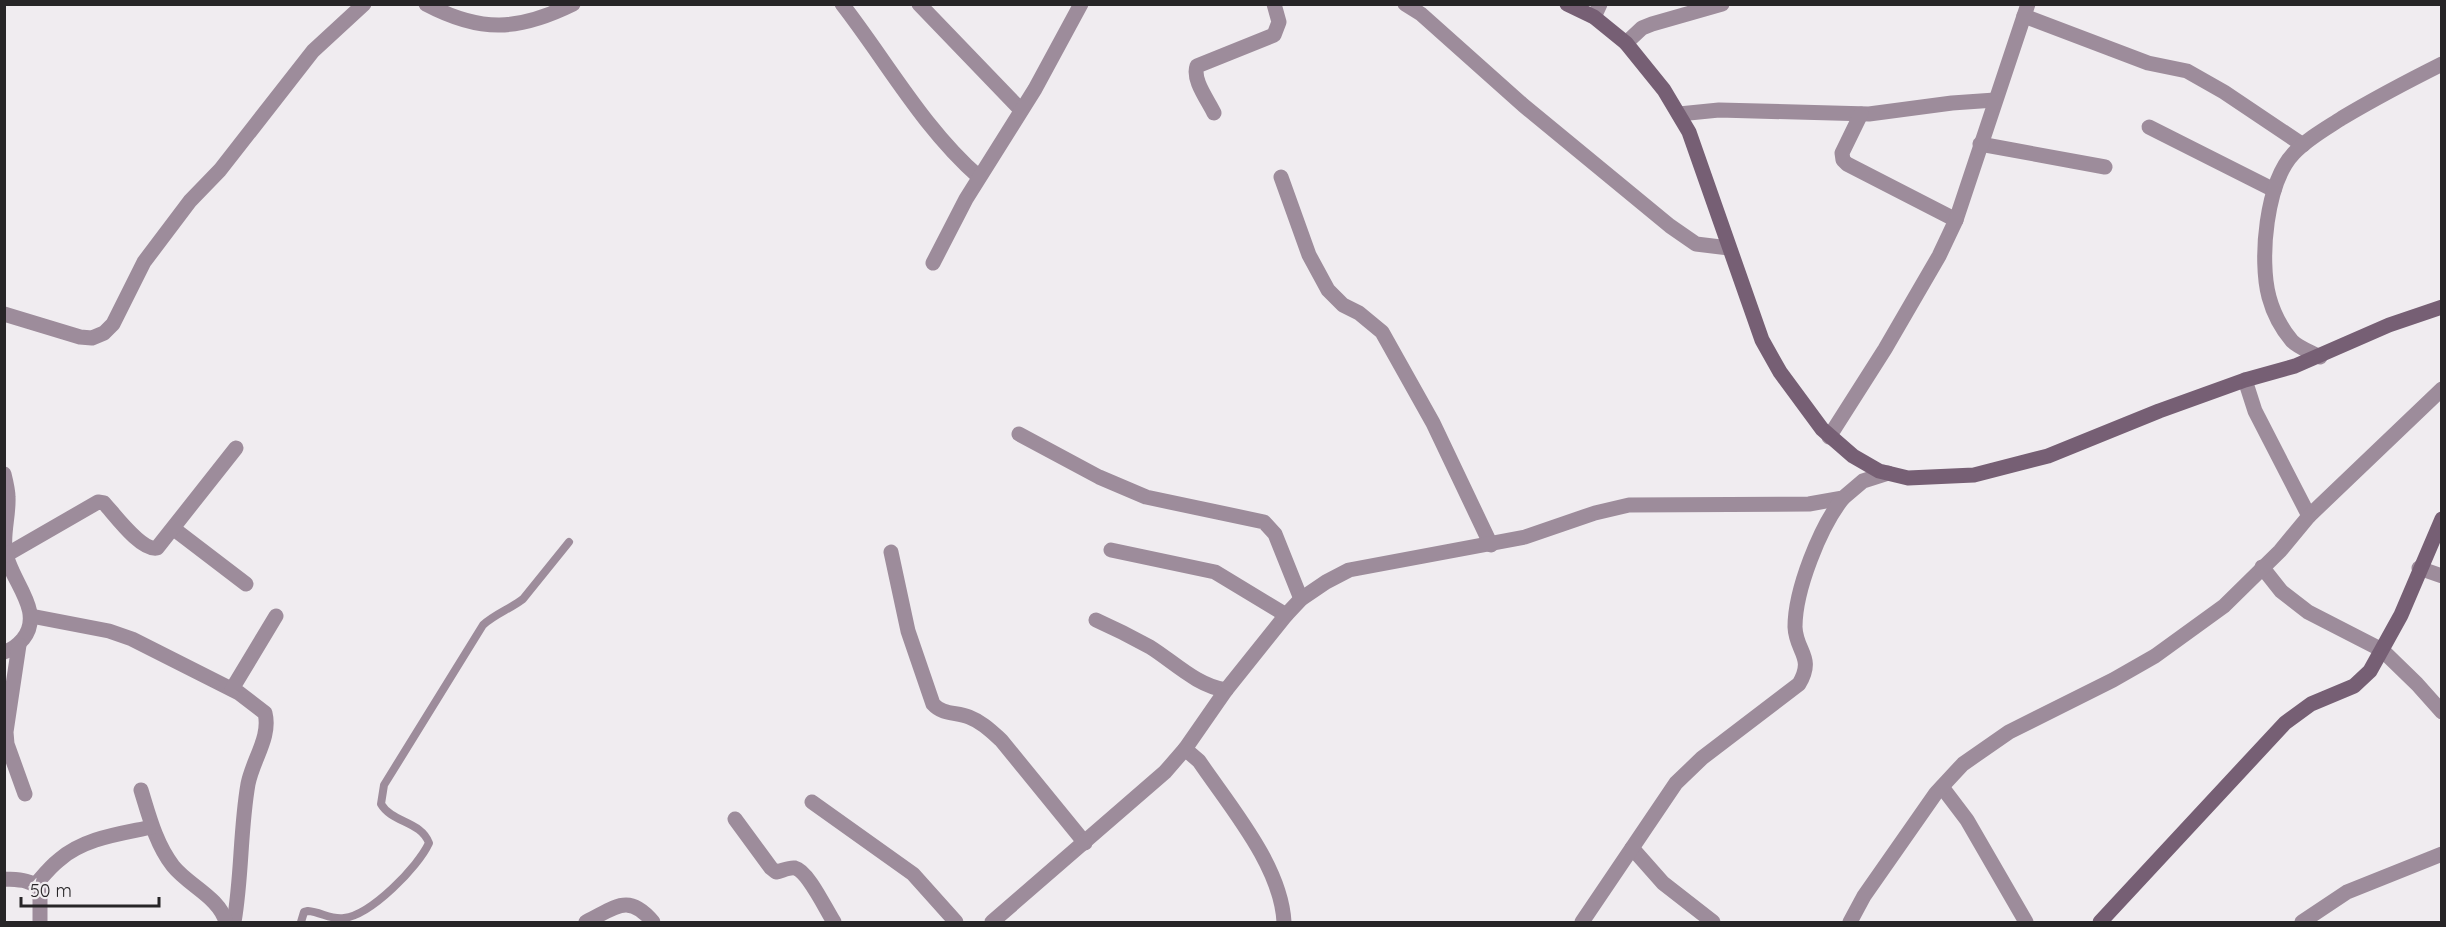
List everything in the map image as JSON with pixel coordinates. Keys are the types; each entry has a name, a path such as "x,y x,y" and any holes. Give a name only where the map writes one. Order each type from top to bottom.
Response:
{"street":[{"path":"4,314 80,337 92,338 104,333 113,324 144,262 190,201 220,170 312,51 364,4"},
{"path":"426,4 467,21 517,25 544,18 573,4"},
{"path":"842,4 935,133 958,159 979,177"},
{"path":"919,4 1021,111"},
{"path":"933,263 979,177 1035,89 1081,4"},
{"path":"1215,113 1197,80 1195,72 1197,66 1274,35 1279,22 1274,4"},
{"path":"1566,4 1597,11 1626,44 1679,114 1702,169 1762,340 1798,400 1829,437 1853,456 1879,471 1908,478 1974,475 2048,456 2159,411 2245,380 2320,357 2389,325 2442,307"},
{"path":"1626,44 1642,28 1722,4"},
{"path":"1410,6 1596,168 1670,226 1696,244 1729,248"},
{"path":"1829,437 1885,349 1939,256 1956,220 2026,10 2148,63 2187,71 2224,92 2303,145"},
{"path":"2320,357 2294,343 2281,325 2269,297 2266,234 2274,190 2293,154 2318,133 2375,98 2442,64"},
{"path":"1679,114 1719,110 1891,113 1952,103 1995,100"},
{"path":"1861,114 1844,144 1843,160 1956,220"},
{"path":"2149,127 2274,190"},
{"path":"1980,144 2105,166"},
{"path":"1281,177 1309,255 1328,290 1343,305 1359,313 1382,332 1433,423 1491,545"},
{"path":"2245,380 2255,411 2309,516"},
{"path":"1850,922 1864,896 1942,786 1963,764 2008,732 2113,680 2171,645 2224,606 2309,516 2442,389"},
{"path":"1019,434 1099,477 1146,497 1264,522 1275,534 1301,600"},
{"path":"6,555 98,502 104,503 147,547 157,548 236,448"},
{"path":"1582,922 1676,783 1702,758 1799,684 1807,666 1795,627 1799,602 1817,544 1832,512 1843,498 1863,482 1888,473"},
{"path":"4,474 8,497 4,547 7,565 31,616 27,634 19,645 6,732 7,744 25,794"},
{"path":"992,922 1165,772 1185,749 1226,690 1286,615 1301,600 1326,582 1349,570 1409,557 1491,545 1525,537 1594,513 1629,505 1809,504 1843,498"},
{"path":"2100,922 2285,723 2311,704 2358,682 2370,671 2401,615 2419,568 2442,519"},
{"path":"174,529 246,584"},
{"path":"1111,550 1215,572 1286,615"},
{"path":"891,552 908,631 933,704 947,713 971,717 994,734 1085,843"},
{"path":"2262,567 2281,591 2308,612 2382,650 2442,712"},
{"path":"2419,568 2442,576"},
{"path":"31,616 122,635 232,689 258,705 265,713 267,731 249,782 242,838 241,878 234,922"},
{"path":"232,689 276,616"},
{"path":"1096,620 1150,648 1203,683 1213,688 1226,690"},
{"path":"4,652 19,645"},
{"path":"1185,749 1199,761 1261,855 1281,897 1284,922"},
{"path":"1942,786 1967,820 2026,922"},
{"path":"141,790 152,827 168,859 182,876 218,905 226,922"},
{"path":"812,802 913,874 956,922"},
{"path":"735,819 765,861 776,872 791,867 799,869 806,876 834,922"},
{"path":"36,884 59,860 86,844 152,827"},
{"path":"1632,848 1663,883 1713,922"},
{"path":"2302,922 2347,892 2442,854"},
{"path":"4,879 36,884 42,898 40,922"},
{"path":"586,922 618,906 629,904 637,906 653,922"}],"lane":[{"path":"301,922 304,912 308,910 338,919 368,909 413,867 426,850 429,843 426,835 384,810 381,804 384,785 483,625 493,616 523,599 569,542"}]}
